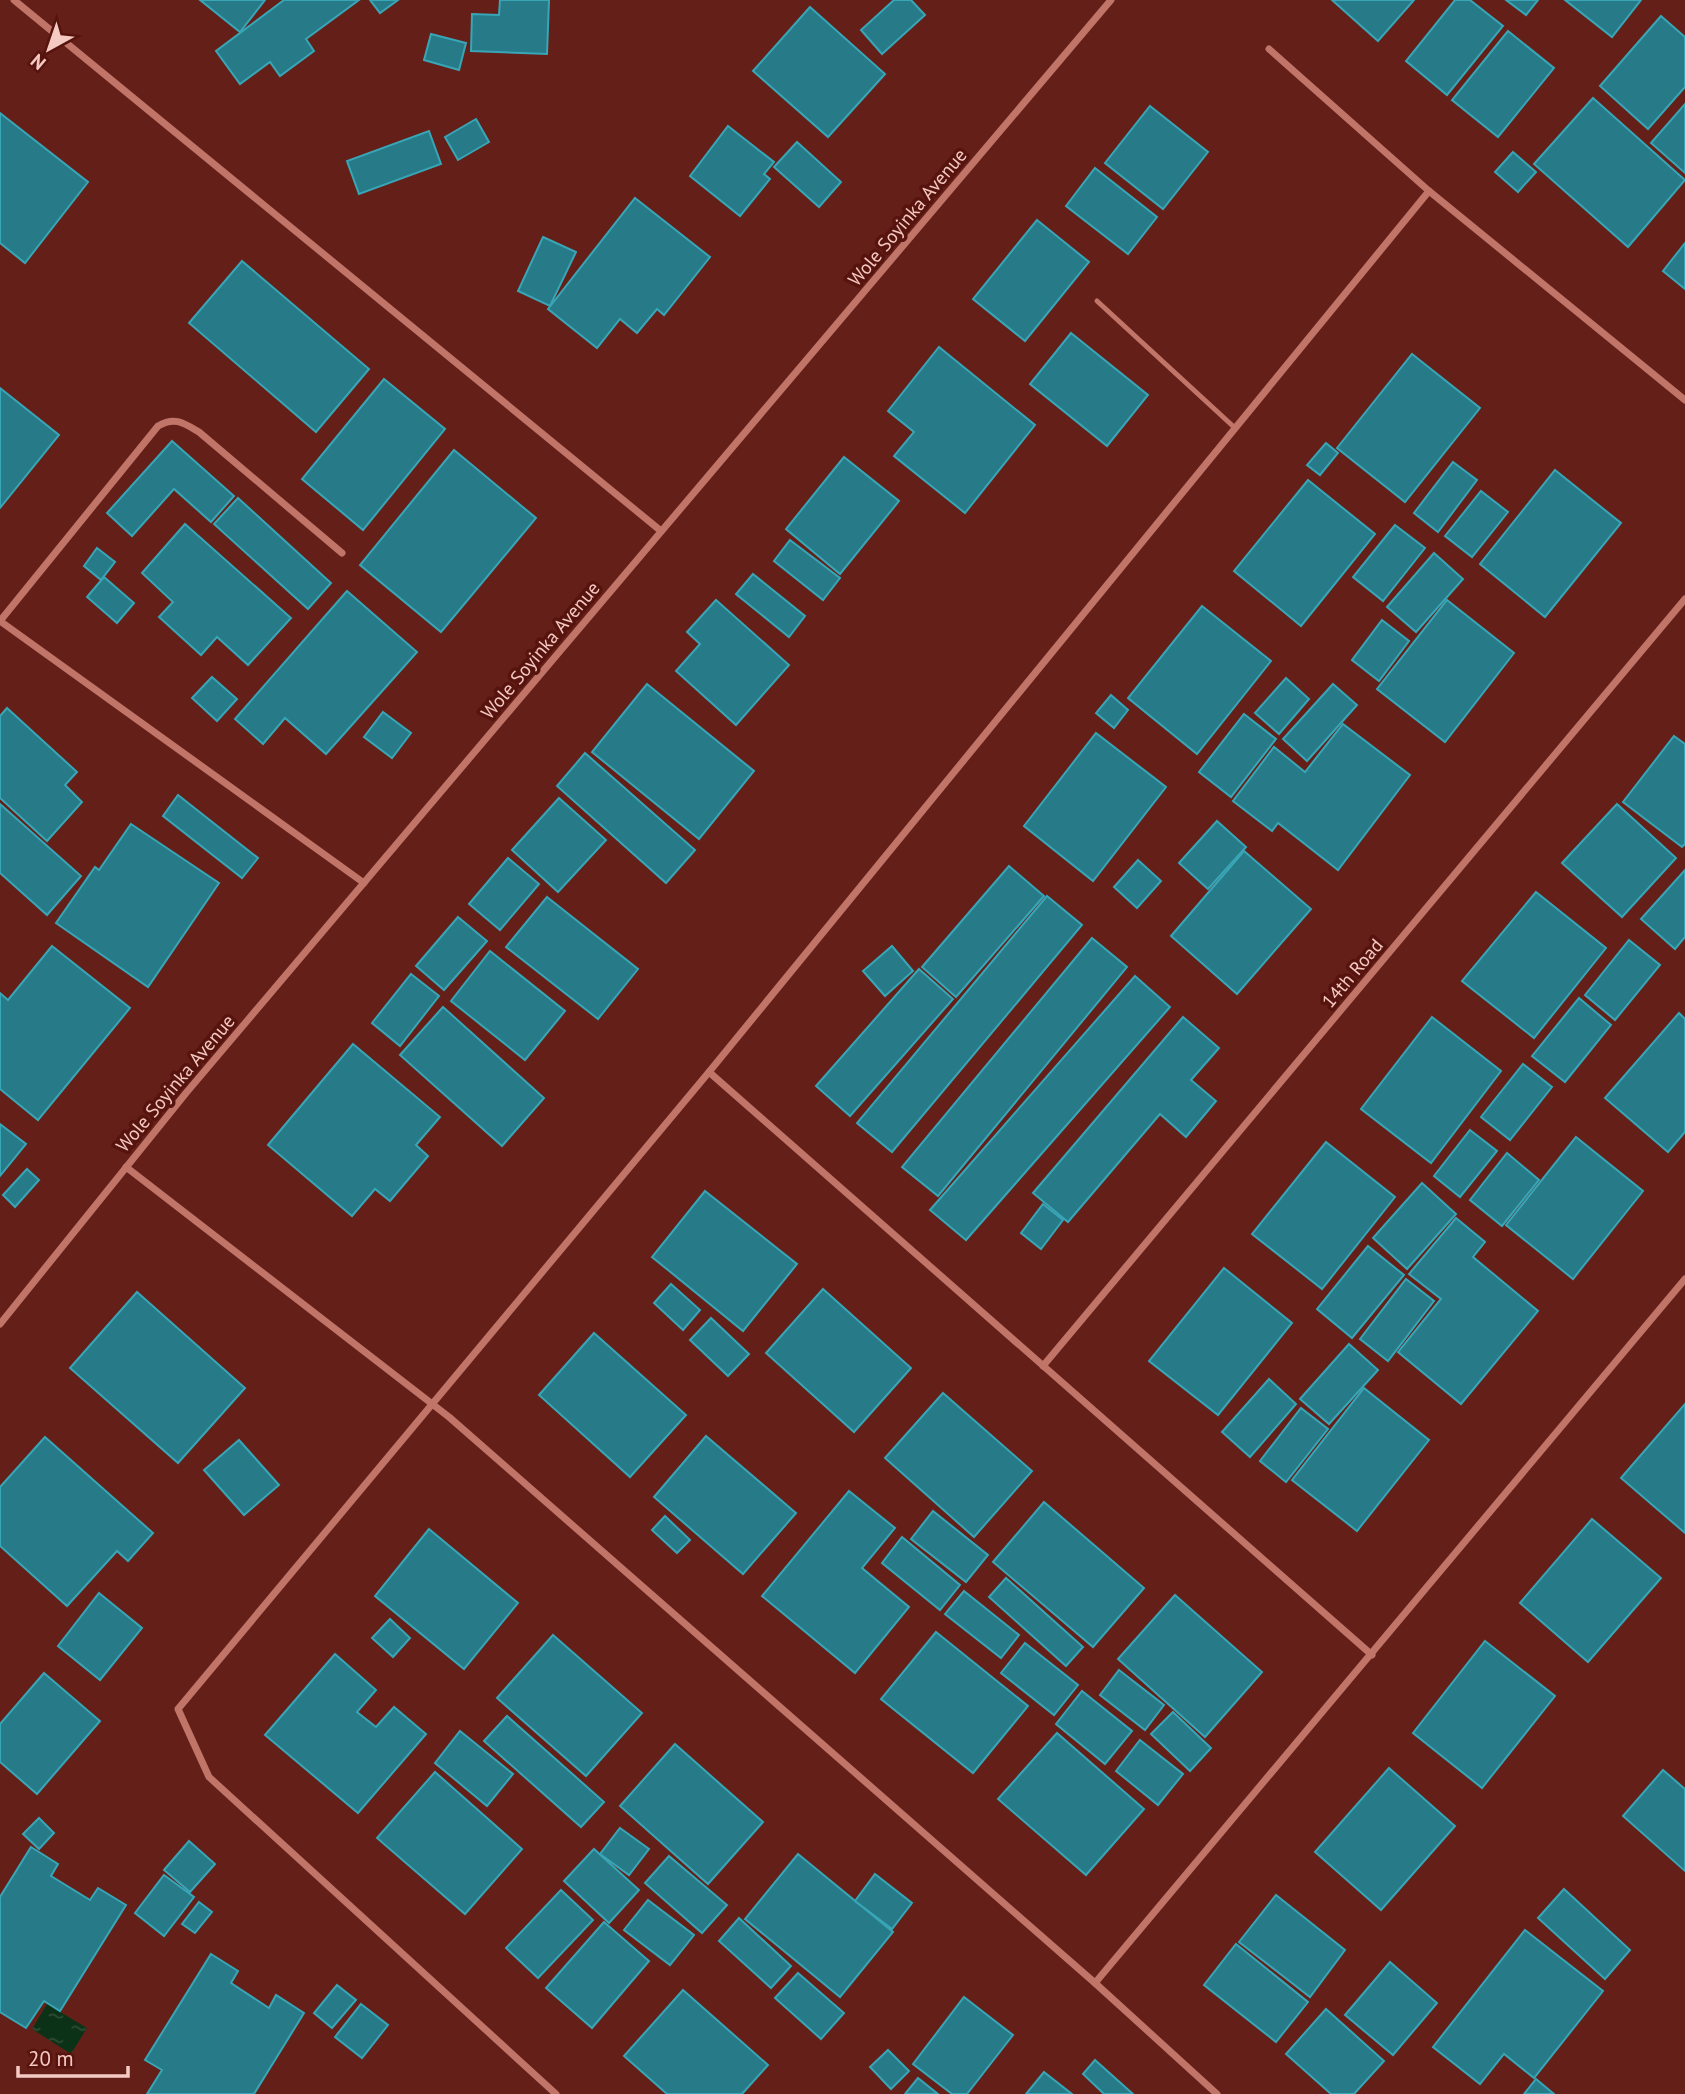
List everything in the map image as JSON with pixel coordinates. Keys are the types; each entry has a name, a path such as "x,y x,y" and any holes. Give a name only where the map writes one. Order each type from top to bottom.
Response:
{"street":[{"path":"13,0 661,531"},
{"name":"Wole Soyinka Avenue","path":"0,1324 126,1167 364,883 1111,0"},
{"path":"1269,49 1429,191 1685,400"},
{"path":"556,2094 209,1777 178,1709 709,1072 1429,191"},
{"path":"342,553 199,432 177,419 165,421 158,426 0,621 364,883"},
{"name":"14th Road","path":"1044,1366 1685,599"},
{"path":"709,1072 1372,1655"},
{"path":"126,1167 432,1404 1096,1983 1217,2094"},
{"path":"1096,1983 1685,1279"}],"lane":[{"path":"1097,301 1236,428"}],"water":[{"path":"47,2004 87,2028 71,2054 32,2029"}],"building":[{"path":"200,0 265,0 240,32"},
{"path":"284,0 359,0 306,39 314,51 280,76 270,62 240,84 216,51"},
{"path":"370,0 398,0 380,13"},
{"path":"500,0 549,0 547,54 471,51 472,14 499,15"},
{"path":"894,0 911,0 925,15 882,54 861,30"},
{"path":"1332,0 1414,0 1378,41"},
{"path":"1455,0 1470,0 1503,26 1447,95 1406,61"},
{"path":"1506,0 1538,0 1526,15"},
{"path":"1565,0 1641,0 1612,37"},
{"path":"810,7 885,74 828,137 753,71"},
{"path":"1661,16 1685,37 1685,87 1648,129 1600,86"},
{"path":"1508,31 1554,68 1498,137 1452,100"},
{"path":"431,34 466,43 459,70 424,60"},
{"path":"1593,98 1685,180 1628,247 1534,164"},
{"path":"1685,104 1685,173 1651,143"},
{"path":"1150,106 1208,152 1163,209 1105,163"},
{"path":"0,113 88,182 25,263 0,243"},
{"path":"476,119 489,142 458,160 445,137"},
{"path":"728,126 774,162 764,174 770,179 740,216 690,176"},
{"path":"429,131 441,164 359,194 347,161"},
{"path":"797,142 841,182 819,207 774,167"},
{"path":"1513,152 1536,172 1518,192 1495,172"},
{"path":"1095,168 1157,217 1128,254 1066,206"},
{"path":"635,198 710,257 664,315 657,309 637,333 620,319 597,348 548,309"},
{"path":"1037,220 1089,262 1025,341 973,299"},
{"path":"543,237 576,252 550,306 518,291"},
{"path":"1685,243 1685,289 1663,271"},
{"path":"242,261 369,369 316,432 189,323"},
{"path":"1071,333 1148,395 1107,446 1030,384"},
{"path":"939,347 1035,425 965,513 894,456 914,432 888,411"},
{"path":"1412,354 1480,408 1405,502 1337,448"},
{"path":"384,379 445,429 363,530 302,479"},
{"path":"0,388 59,435 0,508"},
{"path":"172,441 234,496 211,522 174,489 132,536 107,513"},
{"path":"1326,443 1338,453 1320,475 1307,465"},
{"path":"454,450 536,518 441,632 360,565"},
{"path":"844,457 899,501 840,574 786,529"},
{"path":"1453,462 1477,480 1438,532 1414,513"},
{"path":"1555,470 1621,523 1545,617 1480,564"},
{"path":"1308,480 1375,534 1301,626 1234,571"},
{"path":"1481,491 1508,512 1472,557 1445,536"},
{"path":"238,498 331,583 308,609 214,524"},
{"path":"185,524 291,618 248,665 217,637 201,655 159,617 173,602 142,573"},
{"path":"1395,525 1425,548 1383,601 1353,577"},
{"path":"790,540 840,578 823,600 774,561"},
{"path":"97,548 115,562 101,580 84,566"},
{"path":"1434,553 1463,579 1416,632 1387,607"},
{"path":"753,574 805,616 789,637 736,594"},
{"path":"104,577 134,603 117,623 87,597"},
{"path":"347,591 417,652 326,754 285,718 263,744 235,719"},
{"path":"716,600 789,665 736,725 676,671 700,644 687,632"},
{"path":"1447,600 1514,653 1445,742 1377,689"},
{"path":"1202,606 1271,661 1197,754 1128,698"},
{"path":"1382,620 1409,641 1379,681 1352,660"},
{"path":"212,677 237,699 217,721 192,698"},
{"path":"1286,678 1309,699 1279,734 1255,713"},
{"path":"647,684 754,771 699,839 592,752"},
{"path":"1333,684 1357,705 1307,761 1283,739"},
{"path":"1111,695 1128,710 1114,728 1096,713"},
{"path":"7,708 77,772 65,785 82,802 47,841 0,798 0,716"},
{"path":"383,712 411,733 392,758 364,737"},
{"path":"1244,714 1276,739 1231,797 1199,772"},
{"path":"1343,724 1410,775 1338,870 1278,823 1272,831 1233,801 1274,747 1305,772"},
{"path":"1096,733 1166,787 1093,881 1024,826"},
{"path":"1674,736 1685,744 1685,844 1682,847 1623,802"},
{"path":"585,753 695,850 666,883 557,786"},
{"path":"178,795 258,858 242,878 163,816"},
{"path":"559,798 606,840 558,892 512,850"},
{"path":"0,804 81,876 47,915 0,873"},
{"path":"1617,804 1676,858 1622,917 1562,863"},
{"path":"1217,821 1246,847 1208,889 1179,863"},
{"path":"131,824 219,883 148,987 56,923 95,867 99,870"},
{"path":"1244,851 1311,909 1237,994 1171,936"},
{"path":"508,858 539,884 500,930 469,904"},
{"path":"1138,860 1161,881 1137,908 1114,887"},
{"path":"1009,866 1044,896 956,997 922,967"},
{"path":"1685,870 1685,937 1675,949 1641,919"},
{"path":"1536,892 1606,948 1534,1038 1462,981"},
{"path":"1047,896 1082,925 892,1152 857,1123"},
{"path":"547,897 638,969 598,1019 506,947"},
{"path":"458,917 487,941 444,990 416,966"},
{"path":"1092,938 1127,967 938,1196 902,1167"},
{"path":"1629,940 1660,965 1615,1020 1585,995"},
{"path":"52,946 130,1008 38,1120 0,1089 0,993 8,1000"},
{"path":"892,946 913,971 885,996 863,971"},
{"path":"490,951 565,1011 525,1060 451,1001"},
{"path":"919,969 953,999 850,1116 816,1086"},
{"path":"411,974 439,996 400,1046 372,1023"},
{"path":"1135,976 1170,1007 966,1240 930,1210"},
{"path":"1579,998 1611,1025 1565,1082 1532,1056"},
{"path":"443,1007 544,1098 502,1146 400,1055"},
{"path":"1679,1013 1685,1019 1685,1132 1668,1152 1605,1098"},
{"path":"1183,1017 1219,1048 1191,1080 1216,1101 1186,1137 1160,1114 1068,1222 1033,1193"},
{"path":"1432,1017 1501,1071 1431,1163 1361,1109"},
{"path":"353,1044 440,1117 416,1145 428,1156 390,1201 375,1189 352,1216 268,1145"},
{"path":"1523,1064 1552,1087 1510,1140 1481,1117"},
{"path":"0,1124 26,1144 0,1176"},
{"path":"1470,1130 1497,1151 1460,1197 1434,1176"},
{"path":"1576,1137 1643,1191 1573,1279 1506,1225"},
{"path":"1326,1142 1395,1197 1322,1289 1252,1234"},
{"path":"1507,1153 1539,1180 1502,1226 1470,1200"},
{"path":"27,1169 39,1180 15,1207 3,1195"},
{"path":"1422,1183 1456,1214 1407,1269 1373,1238"},
{"path":"705,1191 797,1264 743,1331 652,1257"},
{"path":"1043,1204 1063,1220 1041,1249 1021,1233"},
{"path":"1456,1218 1485,1242 1473,1257 1538,1311 1461,1404 1398,1352 1441,1299 1409,1274"},
{"path":"1368,1246 1404,1275 1352,1338 1317,1309"},
{"path":"1224,1268 1292,1323 1218,1415 1149,1361"},
{"path":"1406,1279 1434,1301 1388,1361 1360,1339"},
{"path":"671,1284 700,1310 683,1330 654,1303"},
{"path":"823,1289 911,1368 854,1432 766,1353"},
{"path":"137,1292 245,1388 178,1463 70,1368"},
{"path":"711,1318 749,1354 728,1376 690,1340"},
{"path":"594,1333 686,1415 630,1477 539,1395"},
{"path":"1349,1344 1378,1370 1329,1424 1300,1399"},
{"path":"1269,1379 1296,1404 1250,1457 1222,1432"},
{"path":"1364,1388 1429,1440 1357,1531 1292,1480"},
{"path":"943,1393 1032,1471 974,1537 885,1458"},
{"path":"1685,1404 1685,1533 1621,1478"},
{"path":"1301,1408 1328,1429 1286,1482 1260,1461"},
{"path":"706,1436 796,1513 743,1574 654,1497"},
{"path":"45,1437 153,1533 128,1561 117,1551 67,1606 0,1546 0,1487"},
{"path":"239,1440 279,1485 244,1515 204,1470"},
{"path":"849,1491 895,1528 862,1568 909,1607 855,1673 762,1596"},
{"path":"1044,1502 1144,1588 1093,1647 993,1562"},
{"path":"933,1511 988,1555 966,1582 911,1539"},
{"path":"665,1516 690,1540 677,1553 652,1530"},
{"path":"1592,1519 1661,1578 1588,1662 1520,1603"},
{"path":"429,1529 518,1603 464,1669 375,1596"},
{"path":"902,1537 960,1585 940,1610 882,1563"},
{"path":"1006,1578 1083,1647 1066,1666 989,1597"},
{"path":"964,1591 1019,1635 1001,1658 945,1614"},
{"path":"99,1593 142,1628 100,1680 58,1646"},
{"path":"1175,1595 1262,1672 1205,1737 1118,1659"},
{"path":"390,1619 410,1638 393,1657 372,1638"},
{"path":"936,1632 1028,1706 973,1773 881,1699"},
{"path":"553,1635 642,1713 586,1776 497,1698"},
{"path":"1485,1641 1555,1696 1482,1788 1413,1733"},
{"path":"1025,1643 1078,1685 1054,1715 1001,1673"},
{"path":"335,1654 376,1690 357,1712 376,1727 394,1707 426,1734 358,1813 265,1735"},
{"path":"1119,1670 1164,1705 1145,1730 1100,1695"},
{"path":"44,1673 100,1721 37,1794 0,1762 0,1724"},
{"path":"1082,1691 1132,1731 1105,1764 1056,1724"},
{"path":"1173,1712 1211,1748 1190,1771 1151,1734"},
{"path":"507,1716 604,1802 581,1827 484,1741"},
{"path":"460,1731 513,1774 487,1806 435,1763"},
{"path":"1057,1733 1144,1809 1086,1875 998,1799"},
{"path":"1140,1740 1183,1774 1158,1805 1116,1771"},
{"path":"675,1744 763,1822 708,1884 620,1806"},
{"path":"1389,1768 1455,1826 1381,1910 1315,1852"},
{"path":"1663,1770 1685,1789 1685,1871 1623,1816"},
{"path":"435,1772 522,1849 465,1914 377,1838"},
{"path":"39,1818 54,1833 39,1849 23,1834"},
{"path":"620,1828 649,1849 629,1875 600,1854"},
{"path":"189,1841 215,1864 190,1892 164,1870"},
{"path":"31,1847 58,1864 51,1876 90,1900 98,1888 126,1905 60,2011 44,2001 26,2028 0,2012 0,1897"},
{"path":"594,1849 639,1890 609,1923 564,1881"},
{"path":"798,1854 893,1932 840,1997 745,1919"},
{"path":"669,1856 727,1905 702,1933 645,1883"},
{"path":"875,1874 912,1903 892,1929 855,1901"},
{"path":"164,1875 194,1897 164,1936 135,1913"},
{"path":"1564,1889 1630,1950 1605,1979 1538,1918"},
{"path":"561,1890 593,1920 538,1978 506,1948"},
{"path":"1276,1895 1345,1950 1310,1997 1239,1942"},
{"path":"648,1900 694,1935 670,1965 624,1930"},
{"path":"199,1902 212,1912 195,1933 182,1924"},
{"path":"739,1918 791,1966 771,1988 719,1941"},
{"path":"604,1922 649,1961 592,2028 546,1988"},
{"path":"1525,1930 1603,1991 1534,2078 1504,2054 1480,2084 1433,2047"},
{"path":"1236,1944 1308,2002 1276,2042 1204,1985"},
{"path":"211,1954 238,1971 231,1983 269,2008 276,1995 304,2013 254,2094 147,2094 162,2070 145,2060"},
{"path":"1390,1962 1437,2003 1393,2055 1345,2015"},
{"path":"798,1973 844,2013 821,2039 775,1998"},
{"path":"337,1985 356,2000 332,2028 314,2013"},
{"path":"683,1990 768,2065 742,2094 667,2094 624,2056"},
{"path":"964,1997 1013,2035 967,2094 952,2094 913,2064"},
{"path":"361,2004 388,2025 362,2058 335,2037"},
{"path":"1326,2009 1384,2061 1354,2094 1331,2094 1286,2054"},
{"path":"888,2050 909,2071 891,2089 870,2067"},
{"path":"1095,2060 1133,2094 1104,2094 1083,2074"},
{"path":"1044,2072 1072,2094 1026,2094"},
{"path":"918,2078 938,2094 905,2094"},
{"path":"1536,2079 1554,2094 1524,2094"}]}
